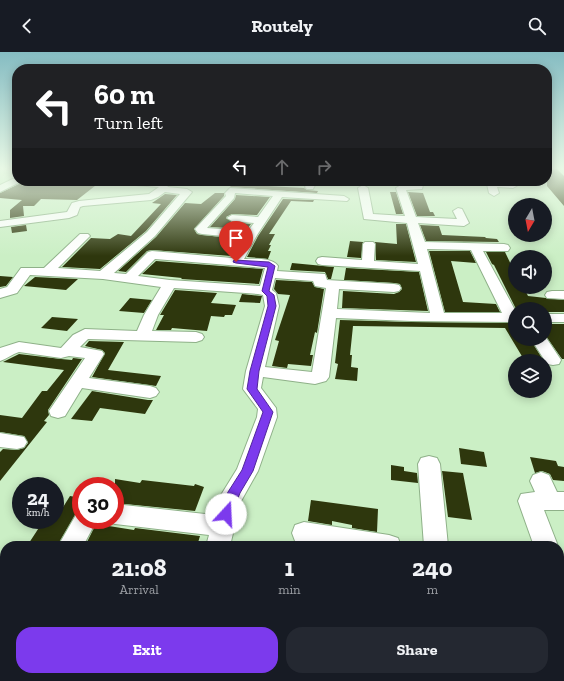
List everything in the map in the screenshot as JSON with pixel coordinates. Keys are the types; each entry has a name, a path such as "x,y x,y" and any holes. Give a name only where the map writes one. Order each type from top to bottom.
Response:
{"street":[{"path":"0,224 69,215 73,213 76,205 78,204 147,197"},
{"path":"103,275 173,215 184,197"},
{"path":"229,197 200,229 202,231 251,235"},
{"path":"236,262 251,235 277,197"},
{"path":"323,197 344,199"},
{"path":"365,197 368,218 464,222 458,211"},
{"path":"404,197 420,245 438,317"},
{"path":"34,208 34,220"},
{"path":"232,218 264,216"},
{"path":"48,271 84,236"},
{"path":"368,264 369,244"},
{"path":"420,245 504,248"},
{"path":"475,247 508,307"},
{"path":"128,279 146,258 152,255 271,265 265,291"},
{"path":"322,261 426,268"},
{"path":"0,294 12,290 26,271 48,271 103,275 170,284 265,291 270,295 272,306 255,371 252,389 267,408 267,417 247,471 229,502 220,536 124,516"},
{"path":"270,274 320,277 320,283 394,288"},
{"path":"142,336 151,315 170,284"},
{"path":"255,371 315,378 320,377 333,284"},
{"path":"328,314 508,318"},
{"path":"552,318 564,318"},
{"path":"68,351 79,338 85,334 196,337"},
{"path":"544,346 553,360"},
{"path":"0,356 7,350 13,348 61,353 68,351 96,354 58,411"},
{"path":"77,382 150,392"},
{"path":"429,464 436,541"},
{"path":"544,541 529,500 552,494"},
{"path":"73,541 80,529"},
{"path":"304,534 354,541"}],"building":[{"path":"80,197 77,200 41,199 34,206 23,206 24,216 10,218 10,210 22,200 0,198"},
{"path":"160,197 175,197 146,231 100,269 62,267 91,238 110,239 118,234 131,236 161,204 152,203"},
{"path":"209,197 223,197 194,229 197,234 241,239 231,256 152,250 147,251 126,272 118,271 156,237 185,203 201,204"},
{"path":"235,197 270,197 257,215 232,214 226,217 232,222 251,224 247,229 210,227"},
{"path":"391,197 398,197 403,214 396,214"},
{"path":"410,197 425,197 430,212 433,212 435,216 417,216"},
{"path":"557,197 564,197 564,206"},
{"path":"283,199 314,200 313,202 291,201 269,234 275,234 269,245 271,245 268,251 271,251 268,259 247,257 258,236"},
{"path":"396,224 406,224 416,262 376,260 375,242 397,244"},
{"path":"26,225 27,231 12,233 11,227"},
{"path":"420,225 439,226 442,235 485,237 497,239 499,242 426,241"},
{"path":"350,241 363,242 361,258 347,257"},
{"path":"429,251 470,251 476,263 451,261 463,302 496,304 500,312 445,312"},
{"path":"486,252 505,252 508,258 508,293 494,265"},
{"path":"156,261 263,269 259,284 181,279 182,278 142,274"},
{"path":"292,263 334,267 331,279 328,279 325,272 290,270"},
{"path":"346,268 419,272 428,311 342,308 343,291 394,294 402,289 400,284 394,283 344,280"},
{"path":"0,276 13,277 6,286 0,287"},
{"path":"35,277 78,279 66,290 24,286"},
{"path":"276,280 312,282 315,287 324,289 317,333 315,332 310,355 313,355 311,366 288,364 287,368 272,366 279,341 275,340 290,295 278,294 274,289"},
{"path":"175,290 217,293 211,303 236,305 232,315 225,315 224,317 211,316 207,331 172,328 171,330 156,330 164,315 160,315"},
{"path":"242,294 262,296 260,303 239,302"},
{"path":"508,294 527,294 528,296 564,300 564,312 552,312 552,302 512,302"},
{"path":"130,298 152,300 144,313 119,311"},
{"path":"52,317 78,319 67,331 41,328"},
{"path":"340,320 508,323 508,333 505,328 353,326 350,355 352,355 351,367 358,368 357,381 335,379 338,364 335,363"},
{"path":"552,324 564,324 564,359 562,359 552,345"},
{"path":"89,341 124,342 108,370 161,376 156,386 92,377 105,353 102,350 85,346"},
{"path":"516,346 534,346 539,354 521,354"},
{"path":"19,354 72,360 73,358 82,359 48,410 49,415 44,421 47,422 0,481 0,452 3,449 17,450 24,448 28,443 24,436 0,432 0,415 22,418 42,391 47,391 64,370 3,362"},
{"path":"92,391 153,400 145,414 100,408 92,421 71,419"},
{"path":"459,448 484,452 487,467 461,464"},
{"path":"530,457 556,461 558,466 564,467 564,481 553,480 550,474 542,471 535,473"},
{"path":"391,465 404,467 404,471 417,473 418,483 391,480"},
{"path":"442,471 463,473 472,520 448,517"},
{"path":"124,480 140,483 142,480 194,486 195,484 204,487 195,511 124,504"},
{"path":"70,496 72,496 72,520 60,541 30,541 38,529 64,529 64,506"},
{"path":"311,500 378,509 377,532 352,528 352,525 332,521 332,525 308,521"},
{"path":"124,528 134,530 135,528 200,536 198,541 88,541 94,529"}],"route":[{"path":"226,514 229,502 247,471 268,412 267,408 252,389 255,371 272,306 270,295 265,291 272,266 269,264 236,262"}]}
